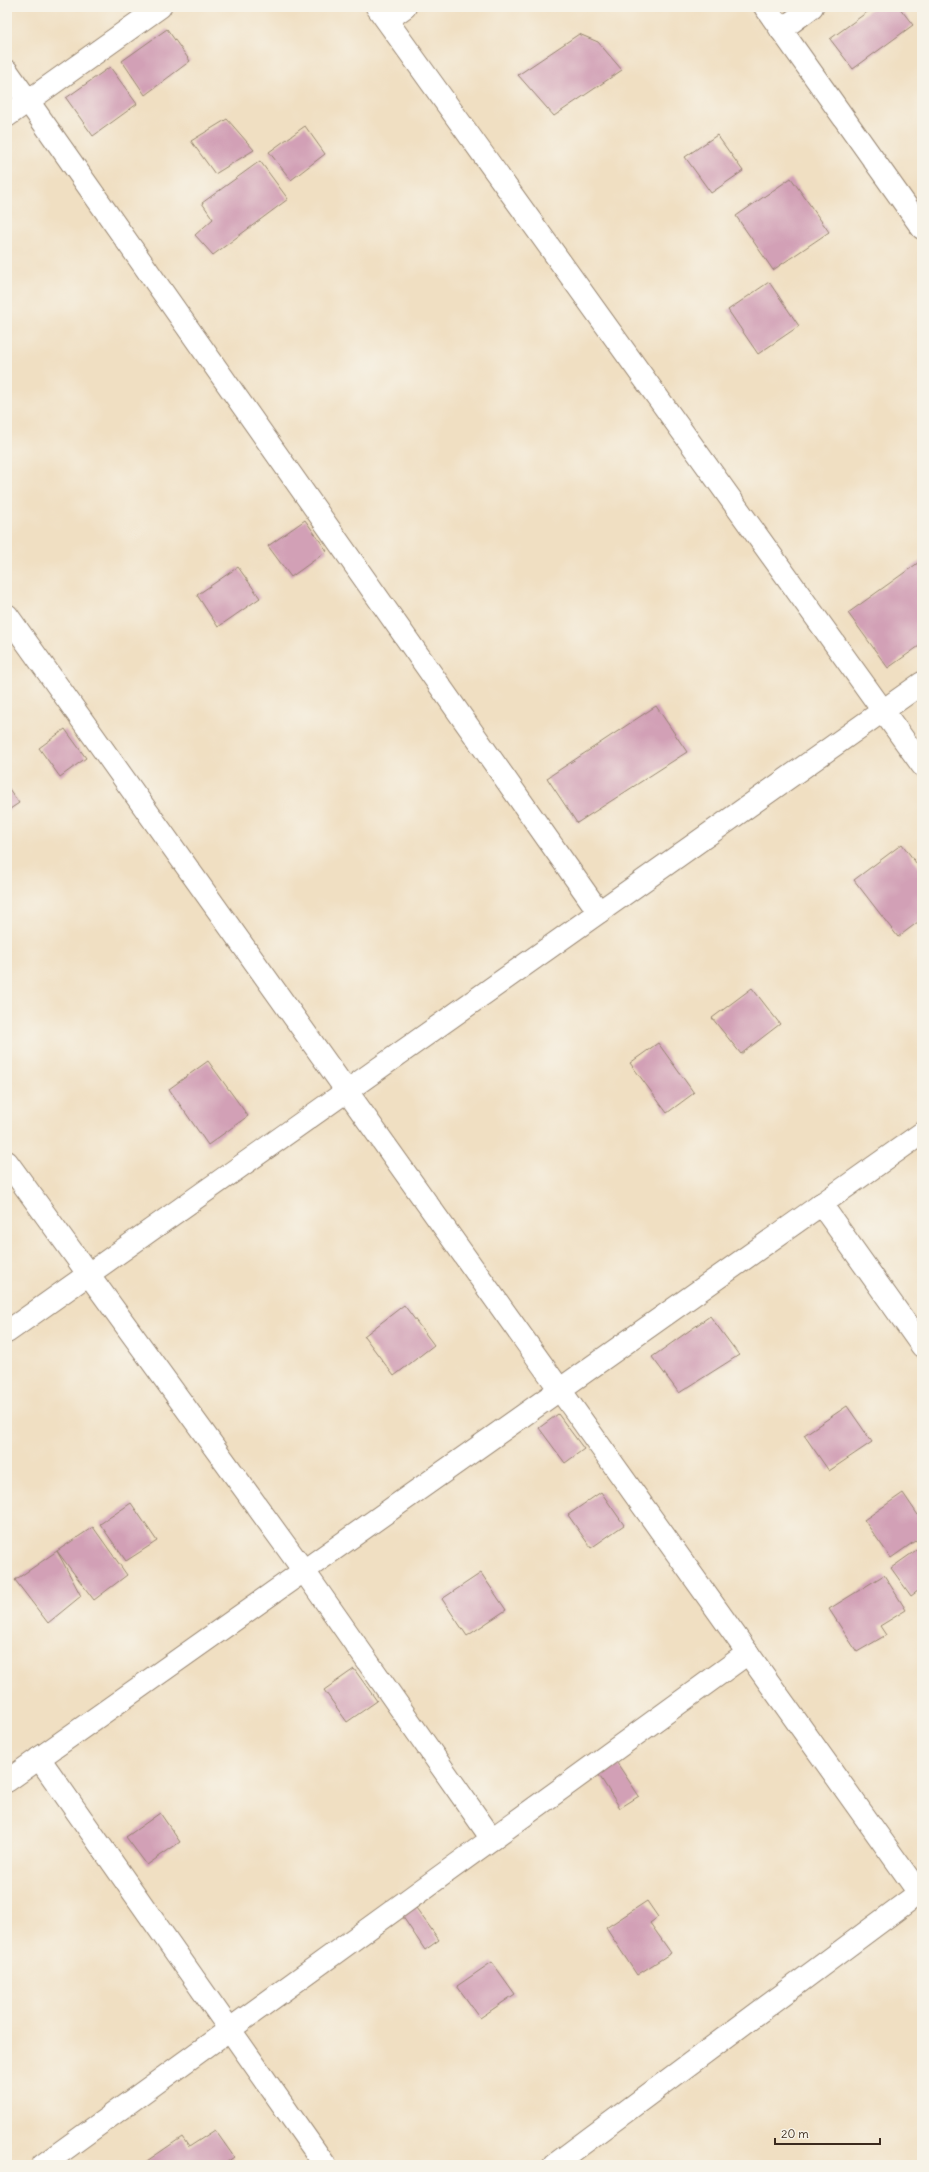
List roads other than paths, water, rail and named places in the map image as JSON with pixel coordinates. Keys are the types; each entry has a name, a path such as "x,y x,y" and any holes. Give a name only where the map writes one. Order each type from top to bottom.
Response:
{"street":[{"path":"7,116 160,7"},
{"path":"405,7 382,14 922,765"},
{"path":"765,7 922,228"},
{"path":"781,30 812,7"},
{"path":"7,71 599,912"},
{"path":"7,615 921,1895 554,2165"},
{"path":"7,1332 348,1092 922,683"},
{"path":"7,1781 922,1133"},
{"path":"7,1162 304,1571 492,1839"},
{"path":"821,1204 922,1346"},
{"path":"43,2165 748,1653"},
{"path":"39,1758 325,2165"}]}
